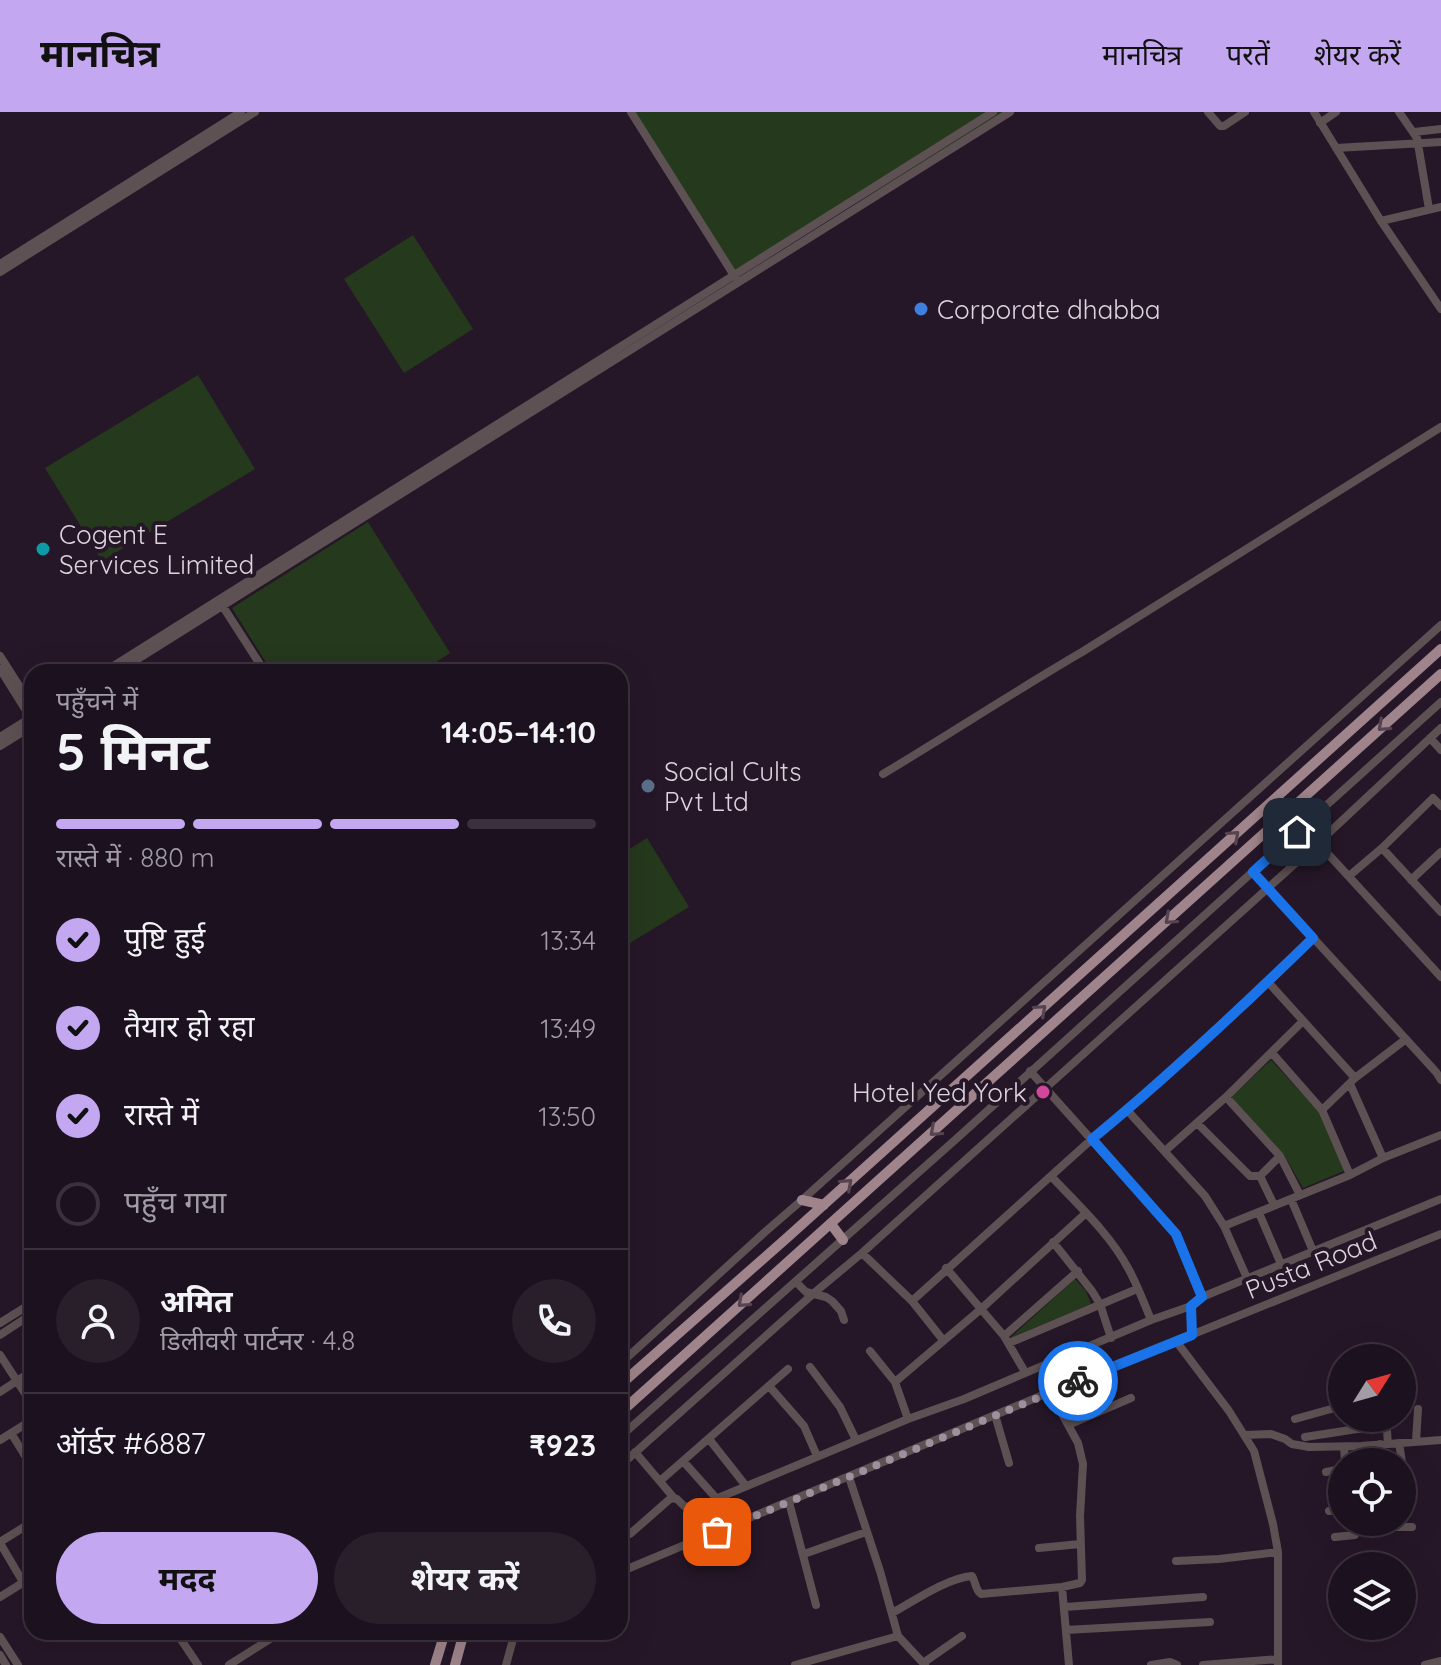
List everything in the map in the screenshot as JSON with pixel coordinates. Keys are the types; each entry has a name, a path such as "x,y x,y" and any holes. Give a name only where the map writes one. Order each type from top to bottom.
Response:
{"main road":[{"path":"628,1378 1441,649"},
{"path":"628,1406 1441,674"},
{"path":"802,1200 824,1205"},
{"path":"831,1224 843,1240"},
{"path":"435,1665 443,1640"},
{"path":"455,1665 462,1640"}],"street":[{"path":"0,264 241,112"},
{"path":"0,272 255,112"},
{"path":"631,112 736,279"},
{"path":"736,279 993,112"},
{"path":"117,664 1010,112"},
{"path":"1208,112 1220,126 1245,112"},
{"path":"1314,112 1381,221 1441,309"},
{"path":"1320,123 1336,112"},
{"path":"1399,112 1414,132 1418,144 1429,209"},
{"path":"1414,132 1441,129"},
{"path":"1336,148 1441,142"},
{"path":"1381,221 1441,207"},
{"path":"883,774 981,716 1030,682 1441,427"},
{"path":"129,664 221,602"},
{"path":"221,602 260,664"},
{"path":"628,1357 1441,625"},
{"path":"0,656 24,694"},
{"path":"0,669 24,707"},
{"path":"628,1430 1441,702"},
{"path":"0,737 24,724"},
{"path":"0,746 24,726"},
{"path":"628,1459 862,1253 1318,843 1441,728"},
{"path":"1430,738 1441,750"},
{"path":"1349,876 1441,791"},
{"path":"1433,798 1441,806"},
{"path":"1318,843 1441,977"},
{"path":"1382,848 1439,907"},
{"path":"1411,880 1441,852"},
{"path":"1253,872 1441,1080"},
{"path":"912,1301 1127,1110 1313,938"},
{"path":"1268,982 1352,1081 1383,1158"},
{"path":"1165,1151 1226,1097 1303,1021"},
{"path":"1322,1110 1352,1081 1406,1039"},
{"path":"1272,1053 1322,1110 1350,1175"},
{"path":"1030,1071 1176,1234 1202,1297"},
{"path":"1226,1097 1280,1156 1313,1251"},
{"path":"1127,1110 1205,1196 1224,1226 1247,1278"},
{"path":"1197,1123 1250,1176 1260,1176 1280,1156"},
{"path":"1224,1226 1441,1135"},
{"path":"1051,1176 1123,1258 1151,1320"},
{"path":"1260,1176 1274,1205"},
{"path":"635,1452 674,1498 689,1508 1191,1306 1202,1297 1441,1199"},
{"path":"895,1382 1086,1213"},
{"path":"1259,1213 1281,1264"},
{"name":"Pusta Road","path":"628,1569 1050,1392 1441,1234"},
{"path":"1053,1242 1089,1285 1100,1304 1111,1338"},
{"path":"862,1253 912,1301 943,1340"},
{"path":"946,1268 1006,1340 1025,1372"},
{"path":"1006,1340 1078,1271"},
{"path":"796,1282 806,1292 832,1301 844,1320"},
{"path":"1006,1340 1137,1289"},
{"path":"1191,1306 1192,1335"},
{"path":"0,1323 24,1308"},
{"path":"0,1335 24,1319"},
{"path":"1176,1341 1245,1435 1257,1461 1278,1552 1278,1662 1203,1665"},
{"path":"870,1351 895,1382 908,1419"},
{"path":"0,1355 24,1390"},
{"path":"810,1367 840,1407 856,1440"},
{"path":"660,1481 788,1369"},
{"path":"0,1392 24,1376"},
{"path":"769,1386 804,1426 817,1456"},
{"path":"892,1613 967,1576 972,1576 981,1594 1080,1583 1083,1464 1078,1443 1050,1392"},
{"path":"1068,1425 1131,1398"},
{"path":"1416,1441 1418,1409"},
{"path":"1295,1419 1328,1410"},
{"path":"995,1415 1009,1463"},
{"path":"0,1440 24,1425"},
{"path":"1305,1437 1338,1432"},
{"path":"1383,1448 1386,1432"},
{"path":"11,1433 24,1448"},
{"path":"1245,1435 1271,1434 1304,1447 1441,1440"},
{"path":"709,1439 746,1486"},
{"path":"1399,1443 1400,1448"},
{"path":"683,1461 716,1498"},
{"path":"849,1477 898,1636 924,1664 962,1636"},
{"path":"628,1534 674,1498"},
{"path":"789,1502 816,1605"},
{"path":"0,1597 23,1582 0,1543 24,1527"},
{"path":"804,1554 866,1532"},
{"path":"1335,1537 1345,1536"},
{"path":"1039,1548 1080,1544"},
{"path":"1176,1561 1278,1552"},
{"path":"1062,1587 1069,1665"},
{"path":"1065,1607 1203,1597"},
{"path":"1066,1630 1210,1622"},
{"path":"795,1665 898,1636"},
{"path":"0,1637 18,1665"},
{"path":"181,1640 198,1665"},
{"path":"229,1665 268,1640"},
{"path":"506,1665 513,1640"},
{"path":"0,1655 6,1665"},
{"path":"1425,1665 1441,1661"},
{"path":"1151,1665 1170,1662 1177,1665"}],"green space":[{"path":"631,112 1010,112 734,275"},
{"path":"413,235 473,329 404,373 344,279"},
{"path":"198,375 255,469 102,561 45,468"},
{"path":"368,522 450,653 433,664 267,664 232,608"},
{"path":"647,838 689,907 628,944 628,850"},
{"path":"1271,1060 1321,1114 1344,1171 1303,1188 1284,1155 1231,1097"},
{"path":"1075,1279 1086,1291 1091,1304 1010,1338"}],"way so far":[{"path":"717,1532 1078,1381"}],"place":[{"name":"Corporate dhabba","path":"921,309"},
{"name":"Cogent E Services Limited","path":"43,549"},
{"name":"Social Cults Pvt Ltd","path":"648,786"},
{"name":"Hotel Yed York","path":"1043,1092"}],"route":[{"path":"1078,1381 1192,1335 1191,1306 1202,1297 1176,1234 1092,1139 1313,938 1253,872 1297,832"}]}
